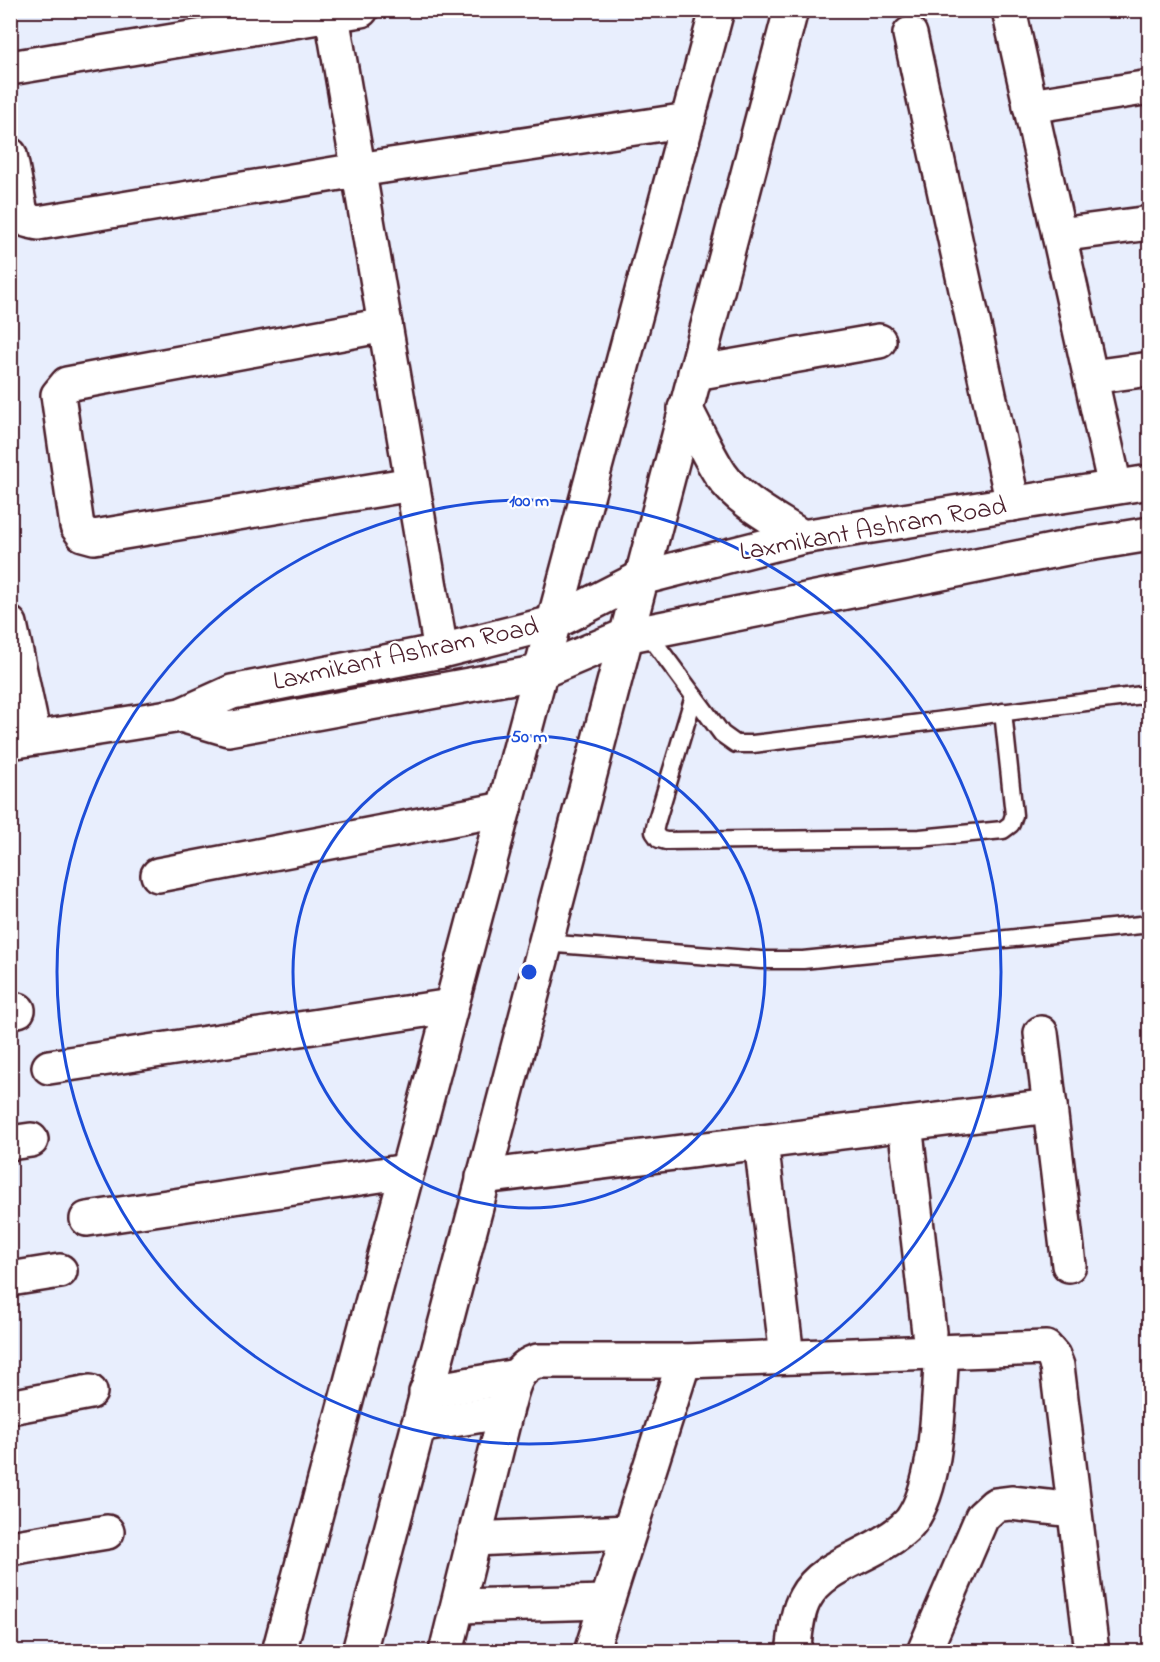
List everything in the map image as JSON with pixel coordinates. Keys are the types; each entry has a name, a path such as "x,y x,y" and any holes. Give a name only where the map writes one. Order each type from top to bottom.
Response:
{"street":[{"path":"279,1652 717,10"},
{"path":"359,1652 544,943 636,634 640,578 791,10"},
{"path":"1009,10 1115,487"},
{"path":"10,68 341,12 358,170 441,651"},
{"path":"910,34 1013,504"},
{"path":"1030,106 1149,87"},
{"path":"10,155 21,213 30,221 38,223 358,170 687,120"},
{"path":"1059,235 1149,223"},
{"path":"385,325 67,384 58,395 77,525 83,534 94,537 412,484"},
{"path":"694,374 879,341"},
{"path":"1091,377 1149,369"},
{"path":"685,408 721,475 734,490 802,537"},
{"name":"Laxmikant Ashram Road","path":"22,740 182,715 232,692 441,651 554,623 640,578 802,537 1149,482"},
{"path":"1072,494 1082,545"},
{"path":"182,715 228,729 540,672 636,634 1082,545 1149,534"},
{"path":"10,624 22,740"},
{"path":"158,875 504,809"},
{"path":"49,1067 451,1006"},
{"path":"1041,1033 1069,1265"},
{"path":"483,1177 1050,1106"},
{"path":"793,1652 799,1614 805,1596 839,1566 898,1534 911,1521 928,1484 935,1446 935,1342 905,1124"},
{"path":"761,1142 785,1340"},
{"path":"87,1220 407,1171"},
{"path":"10,1279 60,1271"},
{"path":"446,1652 506,1411 517,1376 528,1363 538,1361 684,1361 935,1342 1046,1348 1053,1356 1057,1366 1092,1652"},
{"path":"591,1652 684,1361"},
{"path":"426,1392 517,1376"},
{"path":"10,1407 90,1392"},
{"path":"418,1426 506,1411"},
{"path":"924,1652 982,1517 995,1505 1011,1503 1074,1510"},
{"path":"10,1548 107,1532"},
{"path":"474,1539 628,1532"},
{"path":"458,1606 606,1602"}],"lane":[{"path":"636,634 694,696 722,734 736,744 753,744 1149,694"},
{"path":"694,696 654,832 659,839 666,842 920,838 1003,830 1011,824 1014,815 1003,712"},
{"path":"544,943 761,960 803,960 1149,924"}]}
